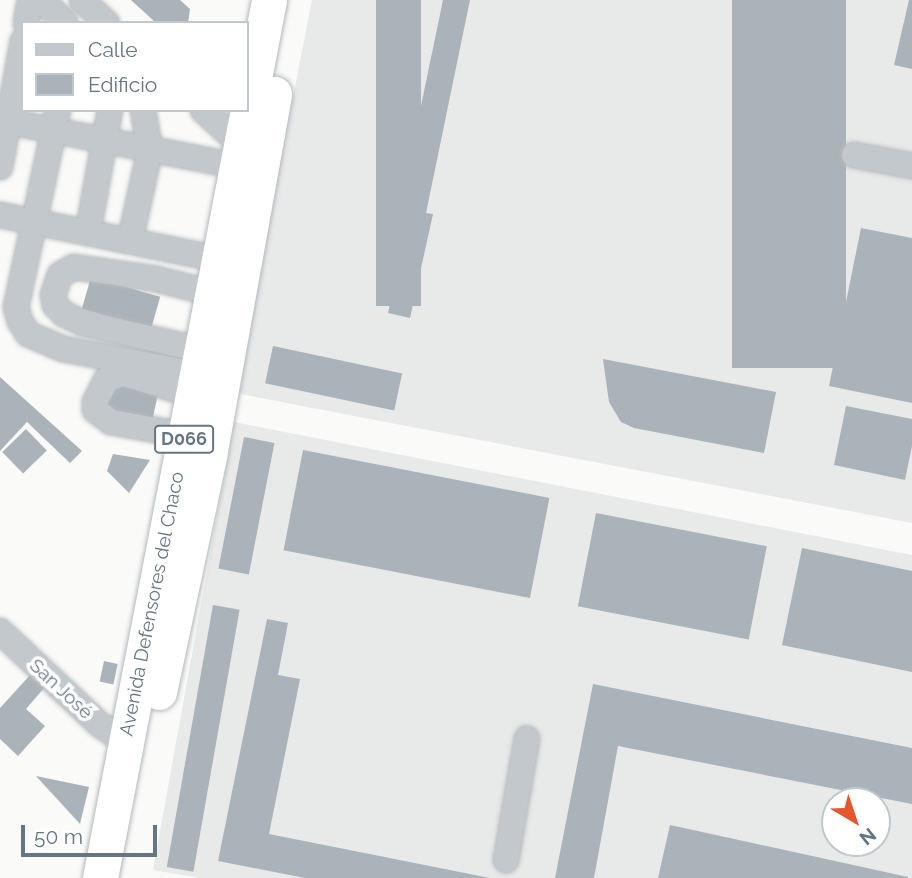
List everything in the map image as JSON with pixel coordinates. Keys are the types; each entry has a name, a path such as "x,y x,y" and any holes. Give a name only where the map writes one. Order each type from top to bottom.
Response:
{"highway":[{"name":"Avenida Defensores del Chaco","path":"248,105 269,0"},
{"name":"Avenida Defensores del Chaco","path":"124,878 205,390 291,0"},
{"name":"Avenida Defensores del Chaco","path":"100,878 184,436 205,390 212,293 247,112"},
{"path":"159,573 177,545 227,269 219,252"}],"street":[{"path":"26,21 30,0"},
{"path":"42,0 63,21"},
{"path":"82,0 105,21"},
{"path":"0,167 4,121 21,49"},
{"path":"88,232 110,112"},
{"path":"130,241 150,150 144,112"},
{"path":"205,112 238,155"},
{"path":"4,121 56,121 104,142 150,150 238,155"},
{"path":"56,121 16,307 29,334 63,349 141,364 205,390"},
{"path":"853,155 912,166"},
{"path":"0,215 130,241 219,252"},
{"path":"205,390 147,339 83,323 64,314 55,305 53,295 60,275 74,267 156,279 212,293"},
{"path":"141,364 147,339"},
{"path":"184,436 111,422 95,410 95,402 106,380 124,373 205,390"},
{"name":"San José","path":"0,631 99,724 126,742"},
{"path":"506,860 527,739"}],"shaded area":[{"path":"312,0 912,0 912,523 235,393"},
{"path":"234,422 912,555 912,878 200,878 153,870"}],"building":[{"path":"131,0 180,0 190,9 188,21 154,21"},
{"path":"376,0 421,0 421,306 376,306"},
{"path":"443,0 470,0 426,213 433,214 410,318 388,313 411,209 400,207"},
{"path":"732,0 846,0 846,368 732,368"},
{"path":"909,0 912,0 912,69 894,65"},
{"path":"861,228 912,238 912,403 829,386"},
{"path":"91,277 160,297 151,329 82,309"},
{"path":"273,346 402,373 394,411 265,383"},
{"path":"603,359 776,392 764,453 634,428 621,422 609,402"},
{"path":"0,377 82,451 70,463 27,422 0,451"},
{"path":"111,384 158,394 153,418 106,408"},
{"path":"846,406 912,419 912,446 905,480 834,465"},
{"path":"26,429 47,451 23,474 2,452"},
{"path":"244,437 274,443 249,574 218,569"},
{"path":"303,450 549,498 530,598 284,550"},
{"path":"113,454 150,460 129,493 107,471"},
{"path":"596,513 767,546 749,639 578,606"},
{"path":"802,548 912,571 912,672 782,645"},
{"path":"213,605 240,610 193,872 167,867"},
{"path":"267,619 288,623 278,675 300,679 269,834 490,878 305,878 218,861"},
{"path":"104,661 118,664 113,684 100,682"},
{"path":"31,674 45,687 26,709 45,726 18,756 0,739 0,708"},
{"path":"593,684 912,748 912,804 891,800 891,787 826,787 618,746 594,878 555,878"},
{"path":"36,776 89,787 80,824"},
{"path":"670,825 908,877 908,878 658,878"}]}
